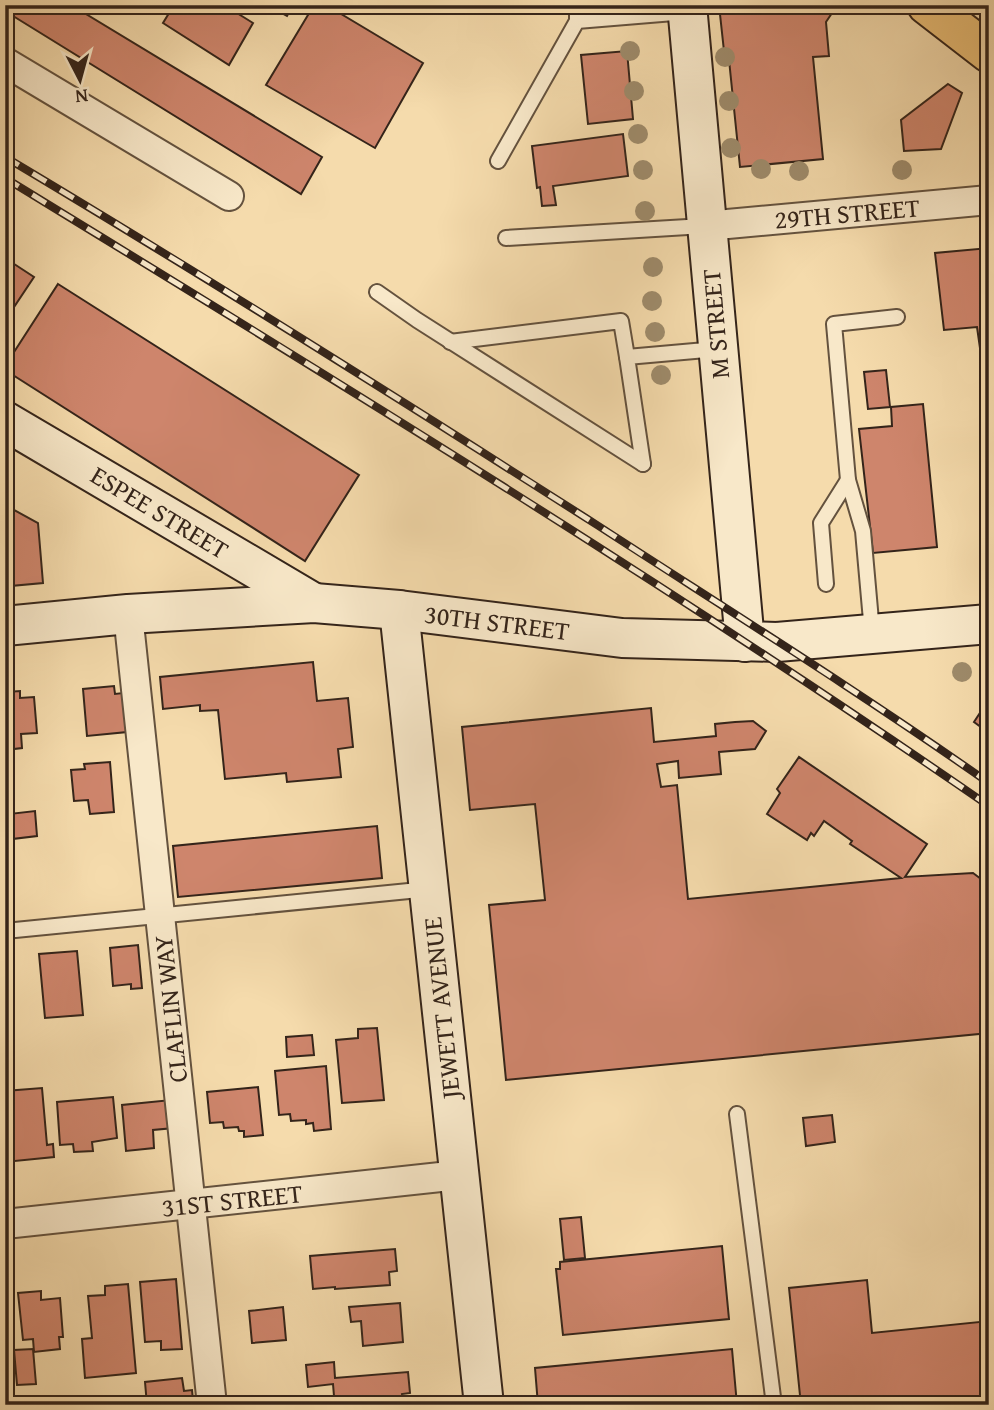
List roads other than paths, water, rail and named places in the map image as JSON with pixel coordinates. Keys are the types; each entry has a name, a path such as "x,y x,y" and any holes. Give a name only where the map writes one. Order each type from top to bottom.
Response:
{"highway":[{"path":"927,5 989,53"},
{"path":"944,5 989,29"}],"street":[{"name":"M STREET","path":"687,8 745,642"},
{"path":"5,62 229,196"},
{"name":"29TH STREET","path":"706,226 989,200"},
{"name":"ESPEE STREET","path":"5,421 314,603"},
{"name":"30TH STREET","path":"5,626 128,614 314,603 399,610 622,638 745,642 989,624"},
{"name":"JEWETT AVENUE","path":"399,610 484,1405"},
{"name":"CLAFLIN WAY","path":"128,614 212,1405"},
{"name":"31ST STREET","path":"5,1224 459,1175"}],"lane":[{"path":"498,161 577,21 577,5"},
{"path":"577,21 687,8"},
{"path":"506,238 706,226"},
{"path":"377,292 450,342 643,464 621,321 450,342"},
{"path":"872,634 863,531 848,480 834,324 897,317"},
{"path":"627,357 717,349"},
{"path":"826,584 821,523 848,480"},
{"path":"5,931 429,889"},
{"path":"737,1114 774,1405"}],"railway":[{"path":"5,157 229,293 523,478 843,684 989,783"},
{"path":"5,178 625,564 989,806"}]}
